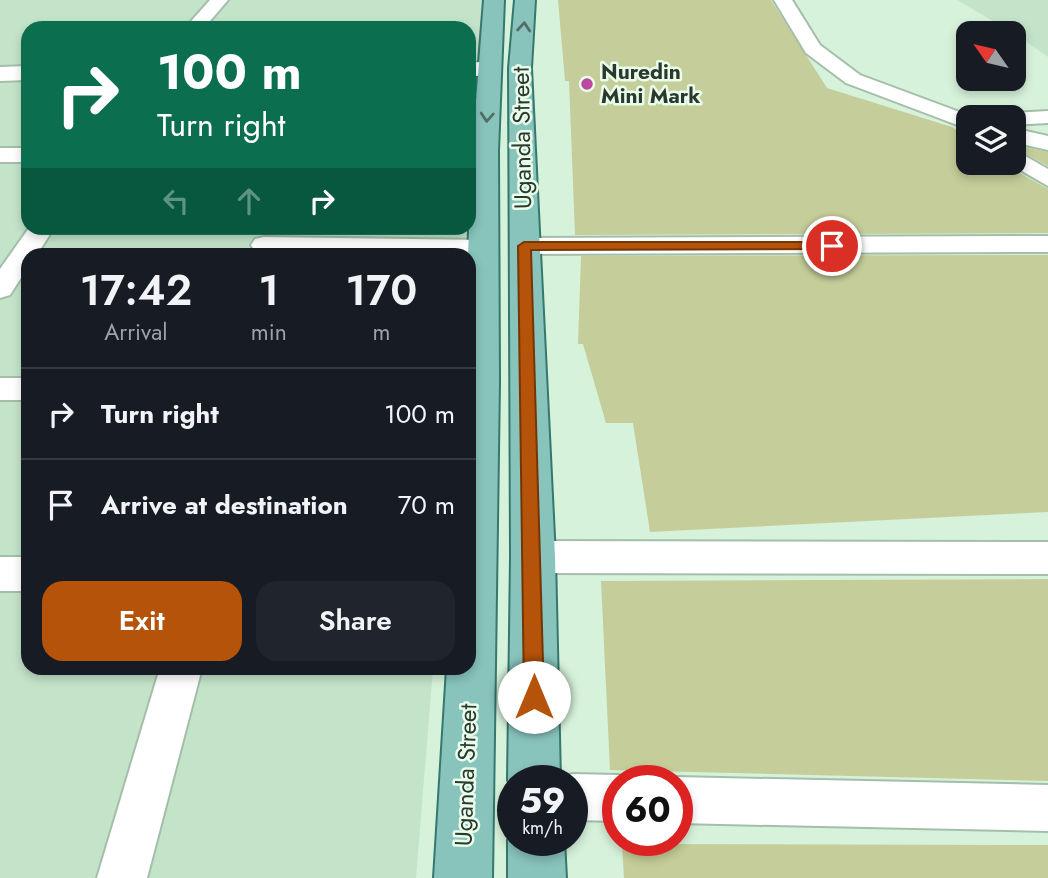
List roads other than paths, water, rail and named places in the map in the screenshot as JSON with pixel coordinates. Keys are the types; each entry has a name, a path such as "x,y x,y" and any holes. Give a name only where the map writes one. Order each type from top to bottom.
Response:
{"main road":[{"name":"Uganda Street","path":"476,369 485,248 485,151 493,69 494,0"},
{"name":"Uganda Street","path":"525,0 493,69 524,246 533,557 534,765"},
{"name":"Uganda Street","path":"463,878 469,675"},
{"path":"536,856 537,878"}],"street":[{"path":"200,21 219,0"},
{"path":"783,0 813,49 832,65 853,79 956,119"},
{"path":"0,74 21,73"},
{"path":"1026,118 1048,117"},
{"path":"1026,138 1048,143"},
{"path":"0,155 21,155"},
{"path":"1026,165 1048,179"},
{"path":"0,289 22,241"},
{"path":"264,245 310,243 485,248"},
{"path":"524,246 1048,244"},
{"path":"0,389 21,388"},
{"path":"533,557 1048,558"},
{"path":"0,574 21,574"},
{"path":"122,878 179,675"},
{"path":"693,800 1048,808"}],"place":[{"name":"Nuredin Mini Mark","path":"587,84"}]}
